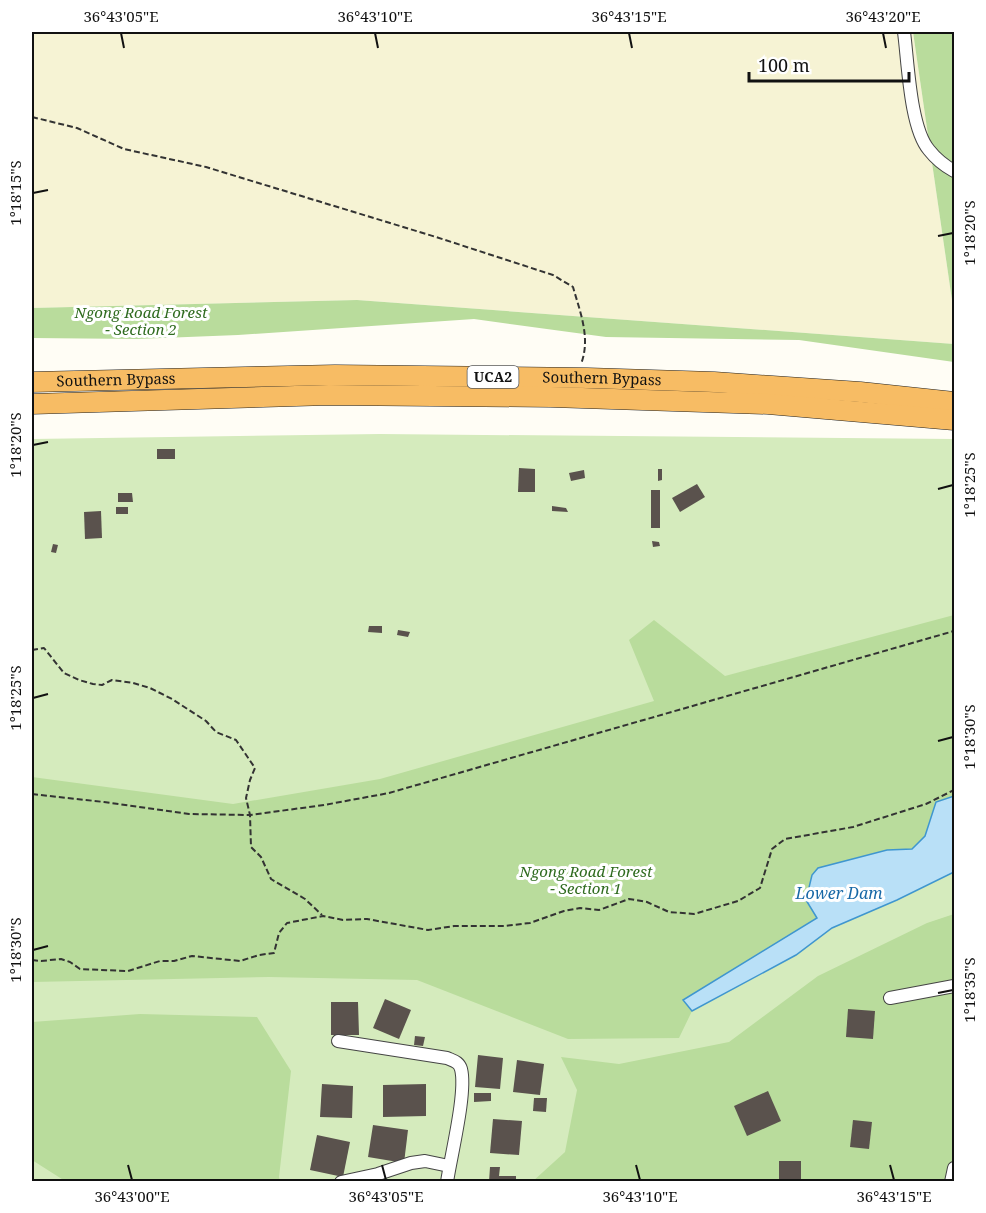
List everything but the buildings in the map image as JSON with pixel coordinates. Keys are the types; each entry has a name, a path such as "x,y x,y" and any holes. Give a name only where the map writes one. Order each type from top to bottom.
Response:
{"highway":[{"name":"Southern Bypass","path":"32,382 335,375 575,378 714,382 860,392 954,402"},
{"name":"Southern Bypass","path":"32,404 329,395 551,397 768,404 954,420"}],"street":[{"path":"904,32 915,118 921,136 928,150 954,171"},
{"path":"890,998 954,986"},
{"path":"338,1041 447,1058 457,1062 461,1068 462,1080 460,1105 447,1182"},
{"path":"340,1182 378,1174 411,1163 425,1161 449,1166"},
{"path":"951,1182 954,1168"}],"path":[{"path":"32,117 77,128 124,149 206,167 553,275 573,287 586,330 584,357 575,378"},
{"path":"32,794 189,814 250,815 389,794 954,631"},
{"path":"32,650 44,648 64,673 93,684 102,685 112,680 150,688 193,711 216,732 236,740 255,768 246,798 250,815 251,848 261,857 271,879 305,899 323,916"},
{"path":"32,960 61,959 80,969 128,971 160,961 174,961 192,956 240,961 274,953 279,933 287,923 323,916 343,920 367,919 428,930 504,926 530,923 580,908 599,910 629,899 647,902 669,912 694,914 738,901 760,888 772,849 784,839 853,827 926,804 954,790"}],"shaded area":[{"path":"32,32 913,32 954,314 954,344 357,300 32,308"}],"green space":[{"path":"913,32 954,32 954,314"},
{"name":"Ngong Road Forest - Section 2","path":"357,300 954,344 954,362 799,340 606,337 474,319 238,335 137,339 32,338 32,308"},
{"path":"380,434 954,439 954,1181 32,1181 32,439"},
{"name":"Ngong Road Forest - Section 1","path":"954,615 954,796 936,802 925,836 912,849 887,850 855,858 818,918 683,1000 692,1011 679,1038 568,1039 417,980 269,977 32,982 32,777 233,804 380,779 654,701 629,640 654,620 725,676"},
{"path":"954,914 954,1181 532,1182 565,1152 577,1090 561,1057 619,1064 729,1042 818,976 927,923"},
{"path":"140,1014 257,1017 291,1071 280,1181 65,1181 32,1160 32,1022"}],"water":[{"name":"Lower Dam","path":"954,796 954,872 832,928 796,955 692,1011 683,1000 817,918 806,900 812,875 818,868 887,850 912,849 925,836 936,802"}]}
